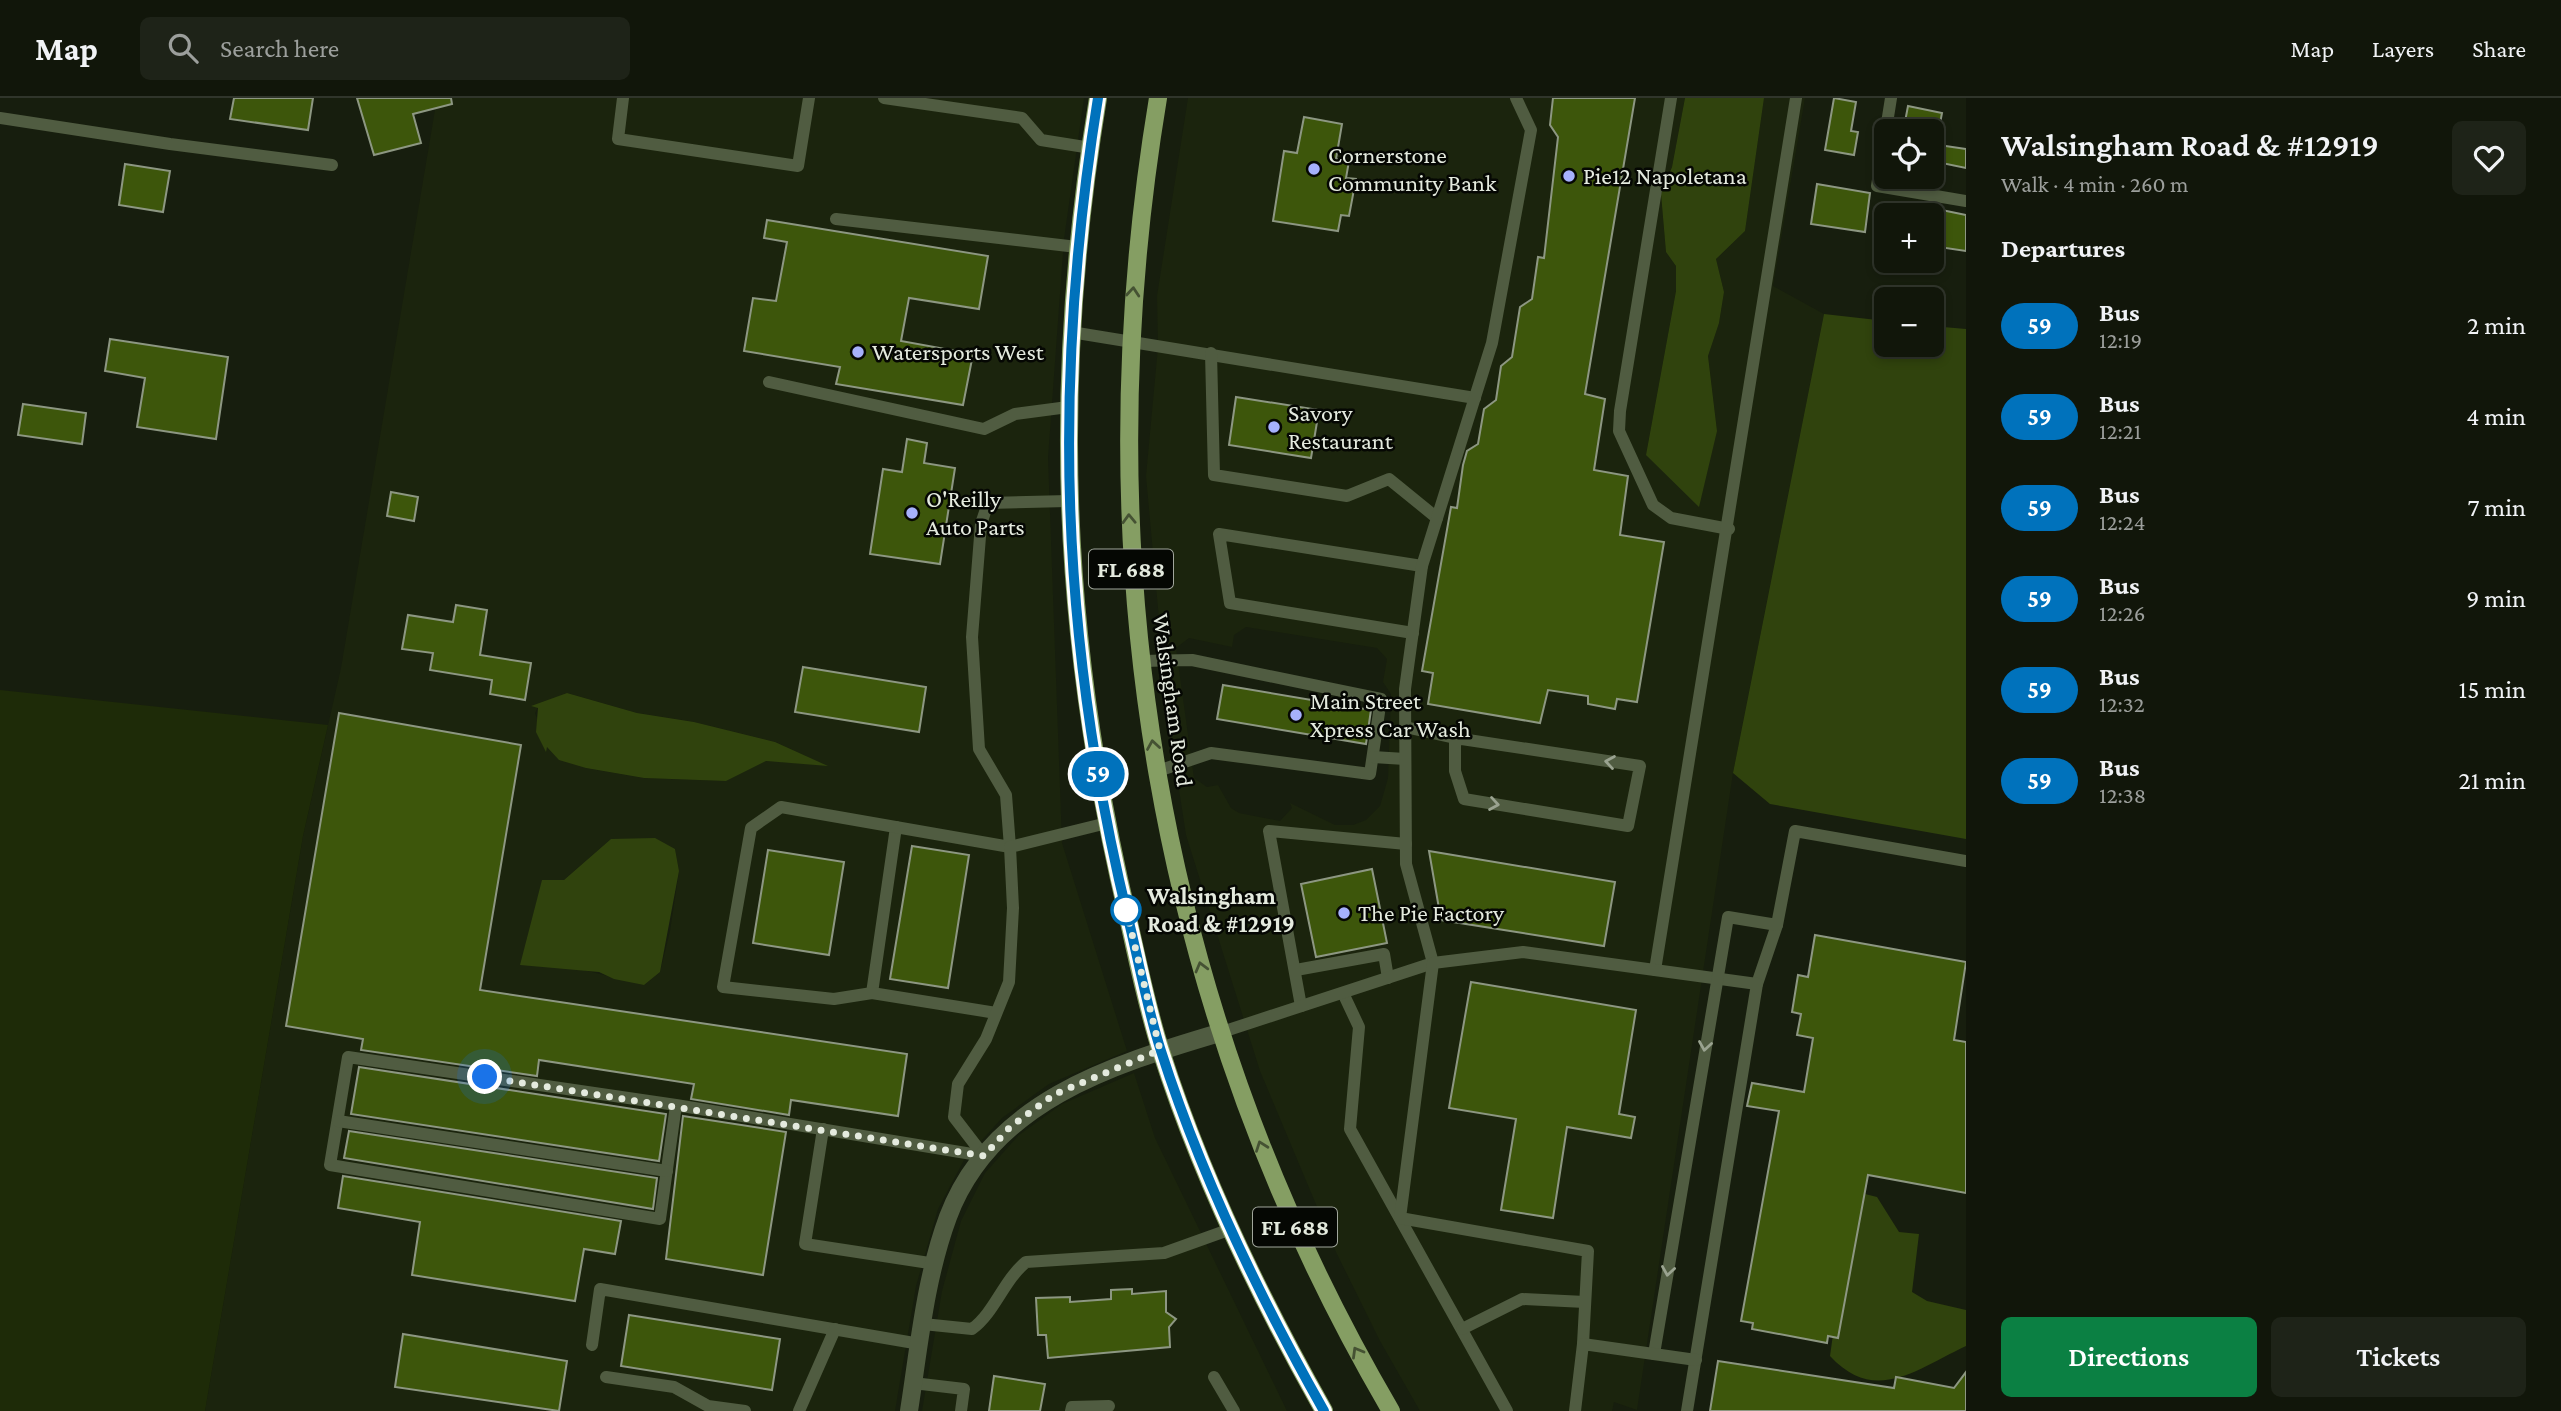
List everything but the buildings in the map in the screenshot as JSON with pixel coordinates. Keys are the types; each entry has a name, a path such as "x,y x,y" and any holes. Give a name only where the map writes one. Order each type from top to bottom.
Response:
{"main road":[{"name":"FL 688","path":"1098,98 1077,247 1068,407 1068,501 1074,603 1087,717 1107,823 1160,1050 1260,1296 1324,1411"},
{"name":"Walsingham Road","path":"1158,98 1139,230 1130,339 1127,450 1130,555 1140,661 1158,771 1185,909 1219,1033"},
{"name":"FL 688","path":"1219,1033 1275,1183 1342,1326 1391,1411"}],"street":[{"path":"909,1411 923,1324 948,1217 974,1167 1010,1127 1055,1094 1160,1050 1219,1033"}],"lane":[{"path":"623,98 618,139 798,166 808,98"},
{"path":"884,98 1022,118 1041,140 1091,148"},
{"path":"1400,1218 1433,963 1406,864 1405,689 1422,566 1492,343 1531,130 1517,98"},
{"path":"1671,98 1619,431 1653,505 1671,518 1729,529"},
{"path":"1655,970 1729,529 1797,98"},
{"path":"1891,98 1877,186 1966,201"},
{"path":"0,118 170,145 332,165"},
{"path":"836,219 1077,247"},
{"path":"1071,332 1130,339 1475,398"},
{"path":"1212,353 1214,475 1348,496 1389,479 1437,518"},
{"path":"769,382 984,429 1015,414 1068,407"},
{"path":"984,1156 954,1117 958,1084 986,1039 1009,982 1013,908 1006,795 979,749 972,637 981,524 988,503 1068,501"},
{"path":"1413,633 1230,603 1219,534 1422,566"},
{"path":"1140,661 1192,660 1381,699 1370,774 1211,753 1158,771"},
{"path":"1405,727 1455,738 1640,766 1629,826 1464,799 1455,771 1455,738"},
{"path":"1373,757 1405,759"},
{"path":"996,1013 873,993 834,999 723,986 751,828 781,807 1010,847 1107,823"},
{"path":"873,993 896,827"},
{"path":"1301,1006 1269,831 1406,844"},
{"path":"1687,1411 1757,984 1777,925 1794,831 1966,861"},
{"path":"1654,1354 1728,917 1777,925"},
{"path":"1219,1033 1433,963 1523,952 1757,984"},
{"path":"1296,970 1384,954 1388,978"},
{"path":"1343,993 1359,1027 1350,1129 1507,1411"},
{"path":"676,1105 660,1219 330,1165 348,1057 676,1105 984,1156"},
{"path":"338,1121 667,1171"},
{"path":"823,1129 805,1244 936,1264"},
{"path":"1400,1218 1588,1251 1583,1345 1575,1411"},
{"path":"923,1324 972,1329 983,1321 1013,1273 1026,1262 1164,1253 1231,1229"},
{"path":"592,1345 600,1289 920,1343"},
{"path":"1462,1329 1522,1299 1585,1302"},
{"path":"799,1411 835,1329"},
{"path":"1583,1345 1696,1360"},
{"path":"606,1377 674,1387 708,1406 745,1411"},
{"path":"1214,1377 1234,1411"},
{"path":"913,1383 964,1389 961,1411"},
{"path":"1071,1411 1072,1407 1109,1406"}],"shaded area":[{"path":"437,98 1084,98 1064,239 1048,458 1062,843 1127,1051 1049,1084 1002,1118 964,1160 938,1209 916,1286 895,1411 205,1411 303,836 341,668","holes":["567,693 637,713 694,722 775,742 825,765 766,761 726,781 644,778 586,768 547,746 535,713 538,707 532,706","611,839 675,849 679,871 670,931 660,972 644,985 576,968 542,880 564,880"]},
{"path":"1188,98 1685,98 1672,167 1661,194 1666,252 1676,266 1676,291 1646,455 1717,431 1708,356 1719,323 1724,292 1716,259 1745,231 1764,98 1805,98 1773,286 1824,314 1733,773 1637,1410 1614,1402 1612,1411 1420,1411 1380,1341 1336,1252 1260,1071 1186,835 1168,718 1146,476 1158,347 1157,296","holes":["1246,627 1377,648 1387,659 1383,682 1391,694 1388,778 1380,806 1366,820 1353,825 1335,825 1290,803 1292,808 1280,821 1239,813 1231,808 1218,785 1207,787 1194,778 1176,648 1189,638 1232,647 1234,635"]},
{"path":"1685,98 1764,98 1745,231 1716,259 1724,292 1719,323 1708,356 1717,431 1699,507 1646,455 1676,291 1676,266 1666,252 1661,194 1672,167"},
{"path":"1824,314 1874,320 1874,357 1944,357 1944,327 1966,329 1966,839 1770,804 1733,773"},
{"path":"0,690 328,725 303,836 205,1411 0,1411"},
{"path":"567,693 637,713 694,722 775,742 828,766 766,761 726,781 644,778 586,768 559,760 547,747 546,752 536,732 538,708 531,706"},
{"path":"655,838 675,849 679,871 660,972 644,985 614,979 599,972 520,965 542,880 564,880 611,839"},
{"path":"1134,1073 1155,1138 1287,1411 922,1411 942,1291 961,1221 985,1173 1019,1135 1062,1104"},
{"path":"1853,1191 1877,1197 1899,1232 1919,1234 1912,1292 1927,1301 1966,1310 1966,1346 1896,1378 1863,1378 1847,1371 1830,1356"}],"bus line":[{"name":"59","path":"1098,98 1077,240 1068,407 1067,477 1074,603 1087,717 1112,853 1160,1050 1214,1189 1260,1296 1324,1411"}],"place":[{"name":"Cornerstone Community Bank","path":"1314,169"},
{"name":"Pie12 Napoletana","path":"1569,176"},
{"name":"Watersports West","path":"858,352"},
{"name":"Savory Restaurant","path":"1274,427"},
{"name":"O'Reilly Auto Parts","path":"912,513"},
{"name":"Main Street Xpress Car Wash","path":"1296,715"},
{"name":"Walsingham Road & #12919","path":"1126,910"},
{"name":"The Pie Factory","path":"1344,913"}],"route":[{"path":"485,1077 676,1105 984,1156 1010,1127 1055,1094 1160,1050 1125,905 1126,910"}]}
